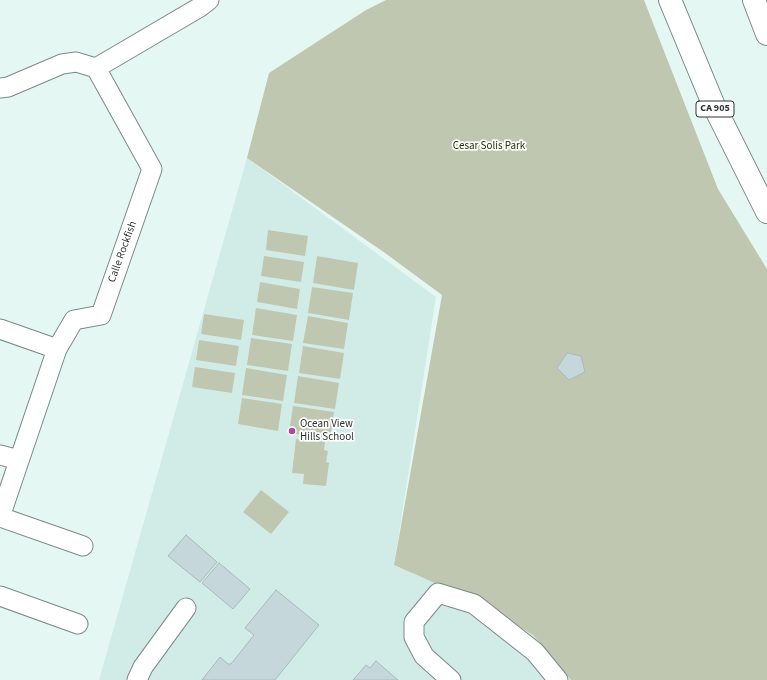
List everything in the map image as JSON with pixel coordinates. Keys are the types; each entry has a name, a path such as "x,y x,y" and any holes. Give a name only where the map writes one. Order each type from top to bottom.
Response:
{"highway":[{"name":"CA 905","path":"670,0 714,106 767,212"},
{"path":"754,0 767,34"}],"street":[{"path":"0,88 8,87 62,64 76,62 96,68 200,7 209,0"},
{"name":"Calle Rockfish","path":"0,517 18,460 57,349 74,320 101,315 152,169 96,68"},
{"path":"0,329 57,349"},
{"path":"0,455 18,460"},
{"path":"0,517 83,546"},
{"path":"451,680 424,656 414,637 414,622 438,593 474,604 535,652 558,680"},
{"path":"0,596 78,624"},
{"path":"137,680 143,667 186,608"}],"shaded area":[{"name":"Ocean View Hills School","path":"247,158 436,297 394,565 464,587 542,635 578,680 99,680"}],"green space":[{"name":"Cesar Solis Park","path":"386,0 644,0 718,189 767,269 767,680 571,680 533,635 485,605 394,565 442,295 385,253 247,158 269,73 366,10"},
{"path":"268,230 308,236 305,256 266,250"},
{"path":"264,256 304,262 301,282 261,276"},
{"path":"317,256 358,263 354,290 313,283"},
{"path":"260,282 300,289 297,309 257,302"},
{"path":"312,287 353,293 349,320 308,313"},
{"path":"256,308 297,315 293,341 252,335"},
{"path":"204,314 244,320 241,340 201,334"},
{"path":"308,316 348,323 344,349 303,343"},
{"path":"251,338 292,344 288,371 247,365"},
{"path":"199,340 239,346 236,366 196,360"},
{"path":"303,346 344,353 340,379 299,373"},
{"path":"195,367 235,373 232,393 192,387"},
{"path":"246,368 287,375 283,401 242,395"},
{"path":"298,376 339,383 335,409 294,403"},
{"path":"242,398 282,404 278,431 238,424"},
{"path":"293,406 334,412 330,439 289,433"},
{"path":"296,439 325,442 324,450 328,451 326,462 329,463 326,486 303,484 304,474 292,473"},
{"path":"261,490 289,512 271,534 243,512"}],"building":[{"path":"567,353 581,356 585,372 569,380 557,368"},
{"path":"186,535 217,562 200,582 168,556"},
{"path":"219,563 250,589 233,609 202,583"},
{"path":"276,590 319,625 275,680 202,680 220,657 228,664 231,664 254,635 245,628"},
{"path":"376,661 398,680 353,680 366,665 370,668"}],"place":[{"name":"Ocean View Hills School","path":"292,431"}]}
